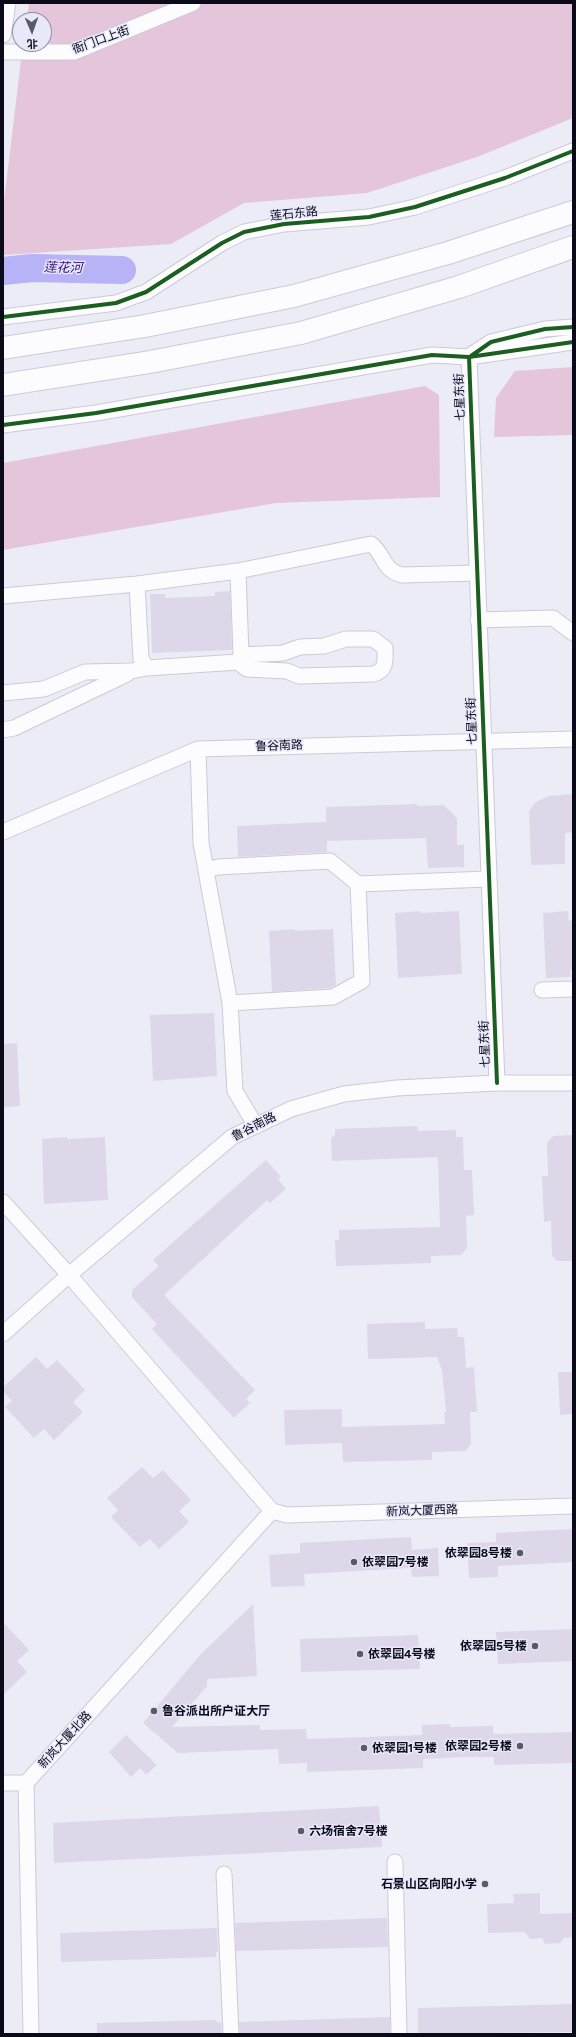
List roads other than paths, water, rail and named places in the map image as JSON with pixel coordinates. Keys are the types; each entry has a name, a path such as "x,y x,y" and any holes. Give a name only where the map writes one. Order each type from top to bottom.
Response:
{"highway":[{"path":"6,347 144,326 294,296 448,253 573,212"},
{"path":"3,385 150,362 301,333 459,287 573,247"}],"street":[{"path":"3,35 8,3"},
{"name":"衙门口上街","path":"3,52 74,52 193,3"},
{"name":"莲石东路","path":"3,317 116,303 146,292 222,243 244,232 284,224 368,217 415,207 505,178 573,151"},
{"path":"469,357 491,342 545,329 573,326"},
{"path":"3,426 104,412 432,355 469,357 573,342"},
{"name":"七星东街","path":"469,357 476,573 497,1084"},
{"path":"3,596 137,584 238,571 371,544 379,550 388,567 397,573 476,573"},
{"path":"3,693 44,689 85,672 131,671 147,668 240,659 283,653 300,647 324,646 346,639 373,639 385,648 385,666 381,672 374,674 299,676 287,671 247,669 240,659 238,571"},
{"path":"137,584 141,659 147,668"},
{"path":"478,620 553,618 573,633"},
{"path":"3,730 14,728 131,671"},
{"name":"鲁谷南路","path":"3,832 198,748 573,739"},
{"path":"198,748 201,843 230,1003 235,1091 256,1126"},
{"path":"206,870 218,867 330,862 358,884 488,879"},
{"path":"230,1003 333,997 362,981 358,884"},
{"path":"542,990 573,989"},
{"name":"鲁谷南路","path":"3,1334 69,1275 232,1137 291,1109 344,1094 396,1088 573,1083"},
{"path":"3,1202 69,1275 272,1511"},
{"name":"新岚大厦西路","path":"272,1511 287,1514 573,1506"},
{"name":"新岚大厦北路","path":"26,1783 272,1511"},
{"path":"3,1783 26,1783 31,2034"},
{"path":"395,1862 399,2034"},
{"path":"224,1874 231,2034"}],"waterway":[{"name":"莲花河","path":"3,271 32,268 122,270"}],"place":[{"name":"依翠园8号楼","path":"520,1553"},
{"name":"依翠园7号楼","path":"354,1562"},
{"name":"依翠园5号楼","path":"535,1646"},
{"name":"依翠园4号楼","path":"360,1654"},
{"name":"鲁谷派出所户证大厅","path":"154,1711"},
{"name":"依翠园2号楼","path":"520,1746"},
{"name":"依翠园1号楼","path":"364,1748"},
{"name":"六场宿舍7号楼","path":"301,1831"},
{"name":"石景山区向阳小学","path":"485,1884"}]}
